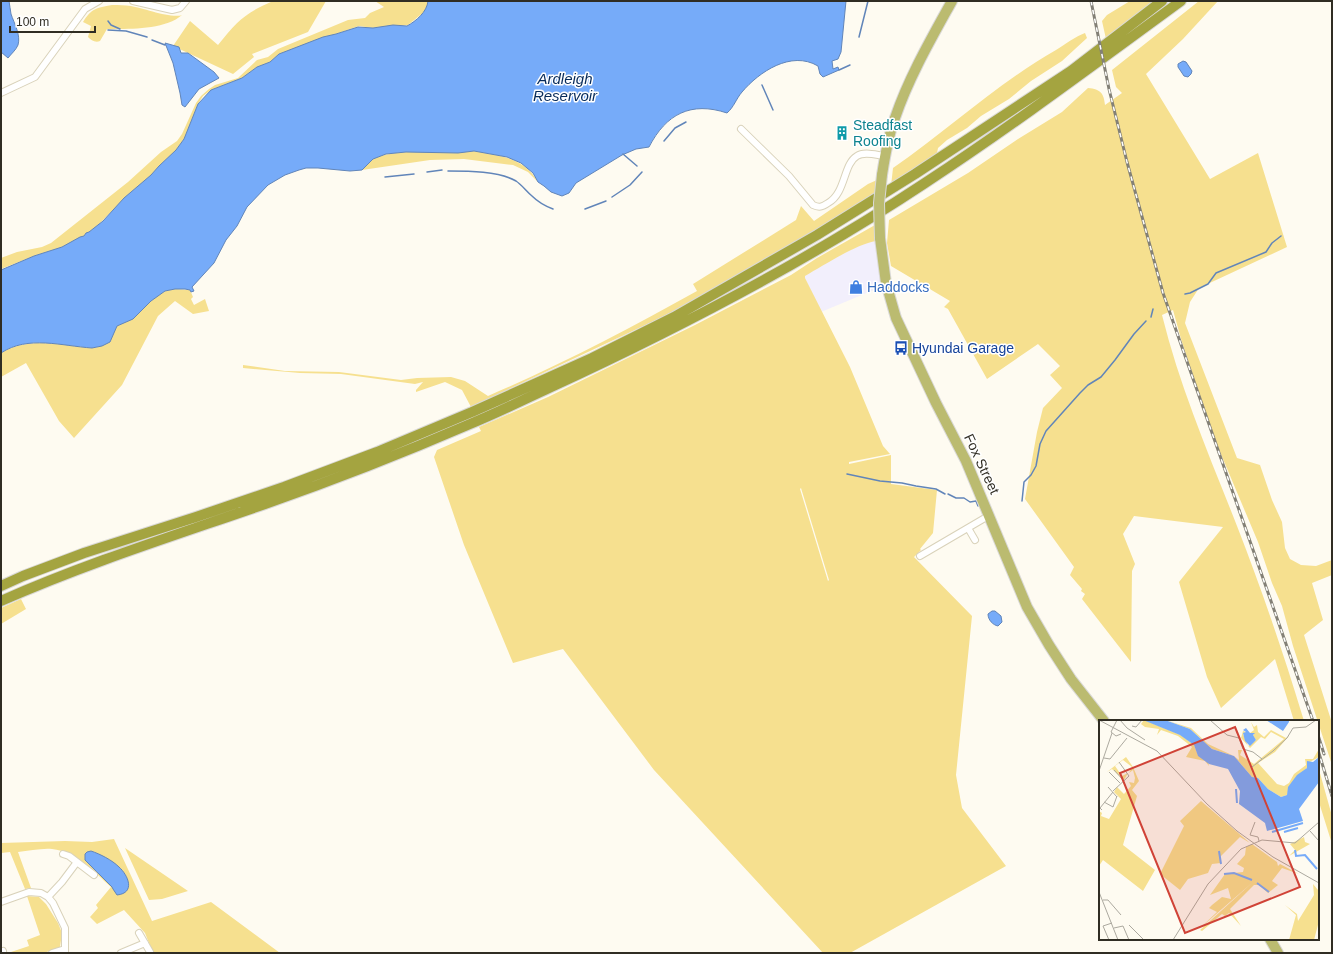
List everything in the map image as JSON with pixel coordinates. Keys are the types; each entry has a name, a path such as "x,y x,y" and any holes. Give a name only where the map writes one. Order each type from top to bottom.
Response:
{"highway":[{"path":"1,586 84,553 284,487 377,452 480,409 592,358 674,317 817,235 915,174 1071,71 1162,1"},
{"path":"1,601 94,563 269,503 416,447 550,388 680,325 753,286 838,237 924,184 1038,106 1181,1"}],"main road":[{"name":"Fox Street","path":"952,1 904,95 894,119 885,156 879,203 880,238 886,283 896,318 966,461 985,518 1023,598 1071,679 1103,720"},
{"path":"1271,940 1278,953"}],"street":[{"path":"1,92 35,77 85,9 99,1"},
{"path":"133,1 172,10 180,8 186,1"},
{"path":"741,129 789,176 814,205 818,207 827,204 838,194 852,160 857,155 864,154 885,156"},
{"path":"920,556 985,518"},
{"path":"968,528 976,540"},
{"path":"63,854 69,856 94,875"},
{"path":"48,897 62,882 77,862"},
{"path":"1,902 29,892 41,893 48,897 53,903 65,928 65,951 52,953"},
{"path":"139,933 150,952"},
{"path":"121,953 145,943"}],"shaded area":[{"path":"273,1 326,1 308,32 252,54 254,57 233,74 173,46 190,21 218,45 242,18"},
{"path":"375,1 428,1 424,12 408,25 373,28 359,26 279,54 270,62 257,67 242,78 211,90 203,96 198,104 184,139 176,150 97,226 84,236 62,247 1,269 1,258 17,252 42,247 51,243 128,182 161,152 177,141 182,134 196,103 209,89 215,85 238,78 257,60 268,57 278,49 348,20 365,18 370,13 384,7"},
{"path":"1130,1 1155,1 1106,39 1102,21 1107,15"},
{"path":"1199,1 1218,1 1183,39 1146,74 1210,179 1258,153 1287,247 1199,288 1190,302 1185,323 1237,458 1260,465 1272,500 1282,522 1285,548 1290,559 1301,565 1316,566 1332,560 1332,575 1312,583 1323,620 1304,635 1332,723 1332,765 1319,725 1319,720 1317,720 1293,646 1282,606 1272,583 1258,542 1212,433 1173,310 1162,315 1169,342 1196,422 1255,574 1281,647 1304,720 1294,720 1275,659 1221,708 1207,677 1179,582 1223,527 1134,516 1123,534 1135,564 1132,571 1131,662 1082,599 1085,594 1081,591 1082,589 1070,575 1074,567 1025,499 1037,432 1043,408 1062,388 1050,375 1060,366 1038,344 987,379 948,309 944,307 950,301 891,266 887,243 889,220 968,173 1018,139 1062,112 1088,88 1099,91 1103,95 1105,105 1122,93 1116,87 1112,70"},
{"path":"112,5 131,6 172,16 182,15 166,24 157,26 136,29 107,29 100,41 96,42 92,40 88,37 91,26 83,22 95,9"},
{"path":"1085,33 1087,38 1062,61 1031,81 1009,99 981,116 967,128 947,140 938,148 937,153 891,186 893,168 1014,77"},
{"path":"451,150 474,151 510,159 526,167 538,182 528,172 513,165 464,159 430,160 362,170 373,159 393,153"},
{"path":"877,180 875,200 686,306 471,407 462,390 445,382 416,392 423,382 415,384 341,374 300,373 243,368 243,365 285,371 339,372 401,380 451,377 465,381 488,396 594,346 697,291 693,284 796,220 801,206 814,221 868,184"},
{"path":"875,225 876,241 860,246 840,256 805,276 805,278 850,367 883,446 890,454 849,462 849,464 891,455 891,484 937,490 933,533 914,557 972,616 956,775 962,808 1006,866 850,953 823,953 654,770 563,649 513,663 464,545 434,457 437,450 481,431 479,427 548,397 695,325 791,275 817,258","holes":["801,488 829,580 828,581 800,489"]},
{"name":"Haddocks","path":"874,238 881,287 821,312 803,274"},
{"path":"175,289 190,290 193,297 191,299 194,305 205,299 209,311 193,314 175,301 158,316 122,385 74,438 59,421 26,363 1,377 1,353 12,348 34,343 95,348 110,342 115,328 118,325 135,317 160,294 165,291"},
{"path":"21,599 26,609 1,624 1,608"},
{"path":"1319,770 1332,816 1332,844 1319,802"},
{"path":"114,839 152,921 211,902 280,953 153,953 145,933 124,910 97,924 90,917 98,908 96,905 111,887 77,858 52,849 18,852 31,888 25,889 10,852 1,853 1,843 65,841 92,842"},
{"path":"125,848 188,891 162,899 149,900"},
{"path":"27,896 39,897 46,904 58,923 62,933 60,947 44,953 8,953 29,946 27,940 40,935"}],"water":[{"path":"1,1 9,1 11,14 19,37 17,47 8,58 1,52"},
{"name":"Ardleigh Reservoir","path":"428,1 846,1 841,52 838,59 832,61 833,69 838,67 839,70 823,77 820,74 818,66 808,62 797,60 776,66 757,77 749,84 727,113 702,109 681,113 663,126 649,147 636,149 622,155 576,183 569,193 562,196 551,192 538,182 533,173 521,163 507,157 474,151 458,153 406,152 386,154 373,159 362,170 350,171 306,168 285,175 268,185 247,207 237,226 226,240 214,263 192,287 194,291 191,292 190,290 185,289 175,289 165,291 151,301 133,319 117,326 110,342 102,346 92,348 45,343 22,344 1,353 1,270 34,256 62,247 84,236 103,221 124,198 151,175 176,150 184,139 198,104 211,90 242,78 257,67 270,62 279,54 323,37 358,27 373,28 393,25 407,26 414,22 426,9"},
{"path":"165,43 179,47 181,53 188,53 214,72 219,78 199,89 185,107 182,105 173,63"},
{"path":"1183,61 1186,62 1192,71 1188,77 1184,76 1178,67 1178,64"},
{"path":"995,611 1001,616 1002,622 998,626 989,618 988,614"},
{"path":"91,851 116,864 122,870 128,883 127,891 123,894 117,895 112,887 85,860 85,854"}],"waterway":[{"path":"859,37 868,1"},
{"path":"108,21 111,25 120,29"},
{"path":"108,30 126,31 147,37"},
{"path":"152,40 165,45"},
{"path":"839,70 850,65"},
{"path":"762,85 773,110"},
{"path":"664,141 675,128 686,122"},
{"path":"623,154 637,166"},
{"path":"427,172 442,170"},
{"path":"448,171 483,172 501,175 516,181 539,202 553,209"},
{"path":"612,197 630,185 642,172"},
{"path":"385,177 414,174"},
{"path":"585,209 606,201"},
{"path":"1185,294 1208,284 1216,273 1266,252 1272,243 1281,236"},
{"path":"1151,317 1153,309"},
{"path":"1022,501 1024,482 1031,475 1036,466 1040,444 1046,431 1088,385 1101,377 1134,334 1146,321"},
{"path":"847,474 880,481 936,489 945,494"},
{"path":"948,494 956,498 964,498 970,502 976,501 978,506"}],"railway":[{"path":"1091,1 1109,89 1127,162 1163,293 1313,720"},
{"path":"1319,738 1324,754"},
{"path":"1319,753 1332,796"}],"place":[{"name":"Steadfast Roofing","path":"842,133"},
{"name":"Haddocks","path":"856,287"},
{"name":"Hyundai Garage","path":"901,348"}]}
